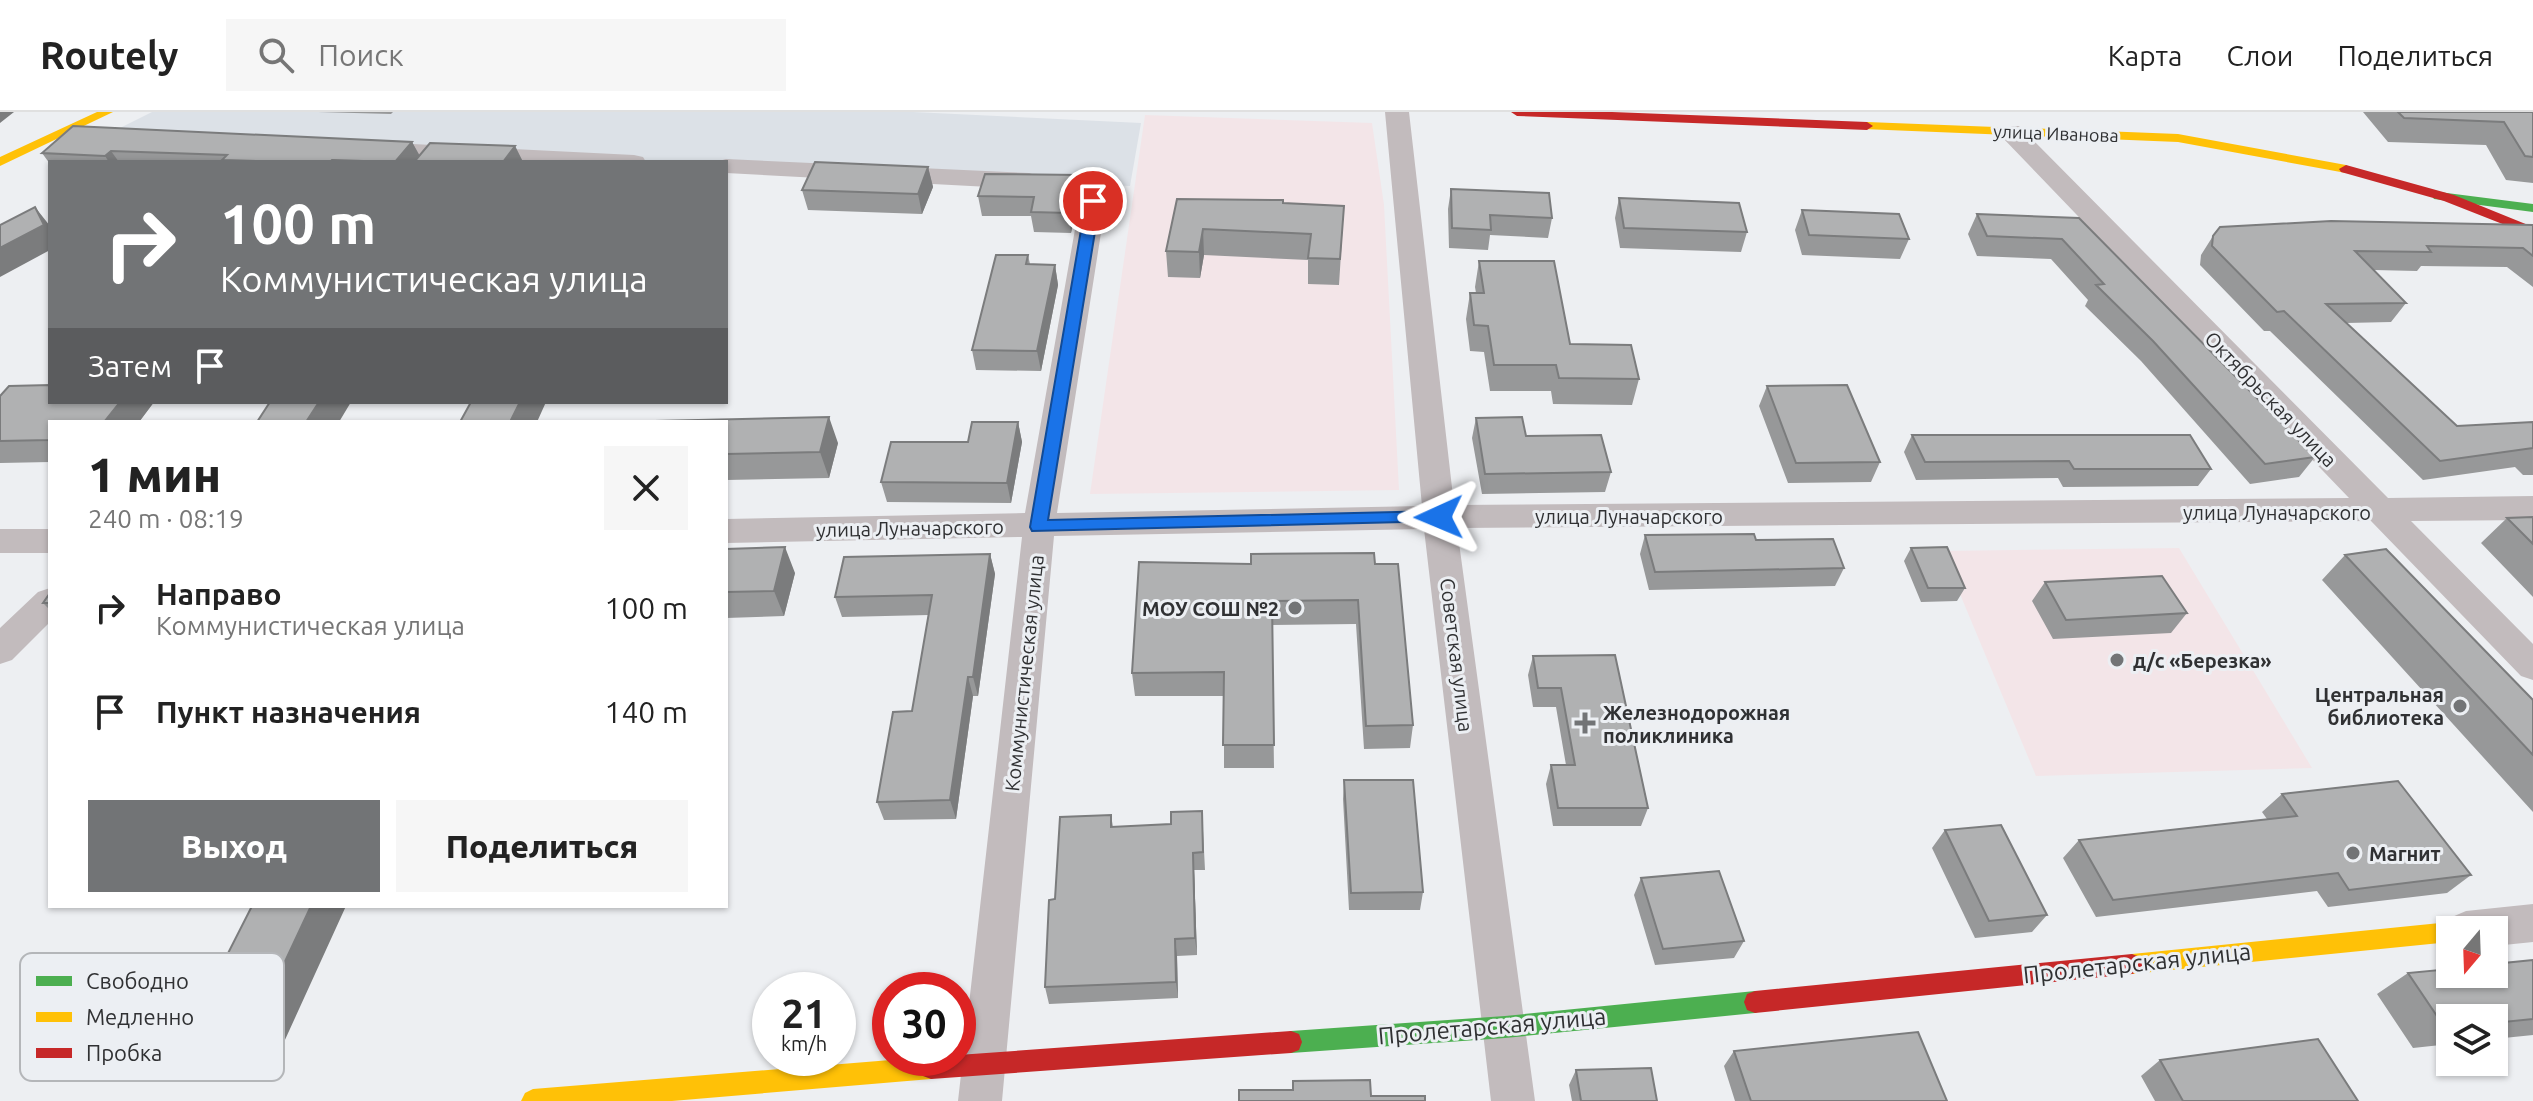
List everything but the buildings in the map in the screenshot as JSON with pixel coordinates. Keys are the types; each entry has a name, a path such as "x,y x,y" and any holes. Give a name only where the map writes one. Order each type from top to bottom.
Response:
{"street":[{"name":"Советская улица","path":"1397,112 1439,517 1513,1101"},
{"name":"улица Иванова","path":"1517,112 2178,138 2250,147 2323,163 2482,210 2533,232"},
{"path":"0,162 59,134 107,124"},
{"name":"Октябрьская улица","path":"2010,131 2533,666"},
{"path":"346,148 593,160"},
{"name":"Коммунистическая улица","path":"728,166 1076,187 983,1082"},
{"path":"2439,196 2533,208"},
{"name":"улица Луначарского","path":"728,531 1439,517 2533,508"},
{"path":"0,541 48,541"},
{"path":"0,650 48,603"},
{"path":"2508,926 2533,923"},
{"name":"Пролетарская улица","path":"533,1101 983,1082 2436,933"}],"shaded area":[{"path":"152,112 913,112 1141,123 1130,186 728,166 728,160 598,160 104,136"},
{"path":"1145,115 1372,123 1384,205 1399,490 1090,494"},
{"name":"д/с «Березка»","path":"2179,548 2312,768 2036,776 1942,551"}],"traffic: fast":[{"path":"2439,196 2533,208"},
{"path":"1291,1042 1505,1027 1755,1002"}],"traffic: slow":[{"path":"0,162 107,112"},
{"path":"1867,126 2178,138 2346,169"},
{"path":"2132,964 2436,933"},
{"path":"533,1101 872,1073"}],"traffic: jam":[{"path":"1517,112 1867,126"},
{"path":"2346,169 2449,198 2533,232"},
{"path":"1755,1002 2132,964"},
{"path":"976,1065 1291,1042"}],"place":[{"name":"МОУ СОШ №2","path":"1295,608"},
{"name":"д/с «Березка»","path":"2117,660"},
{"name":"Центральная библиотека","path":"2460,706"},
{"name":"Железнодорожная поликлиника","path":"1585,723"},
{"name":"Магнит","path":"2353,853"}],"route":[{"path":"1093,201 1039,527 1439,517"}]}
